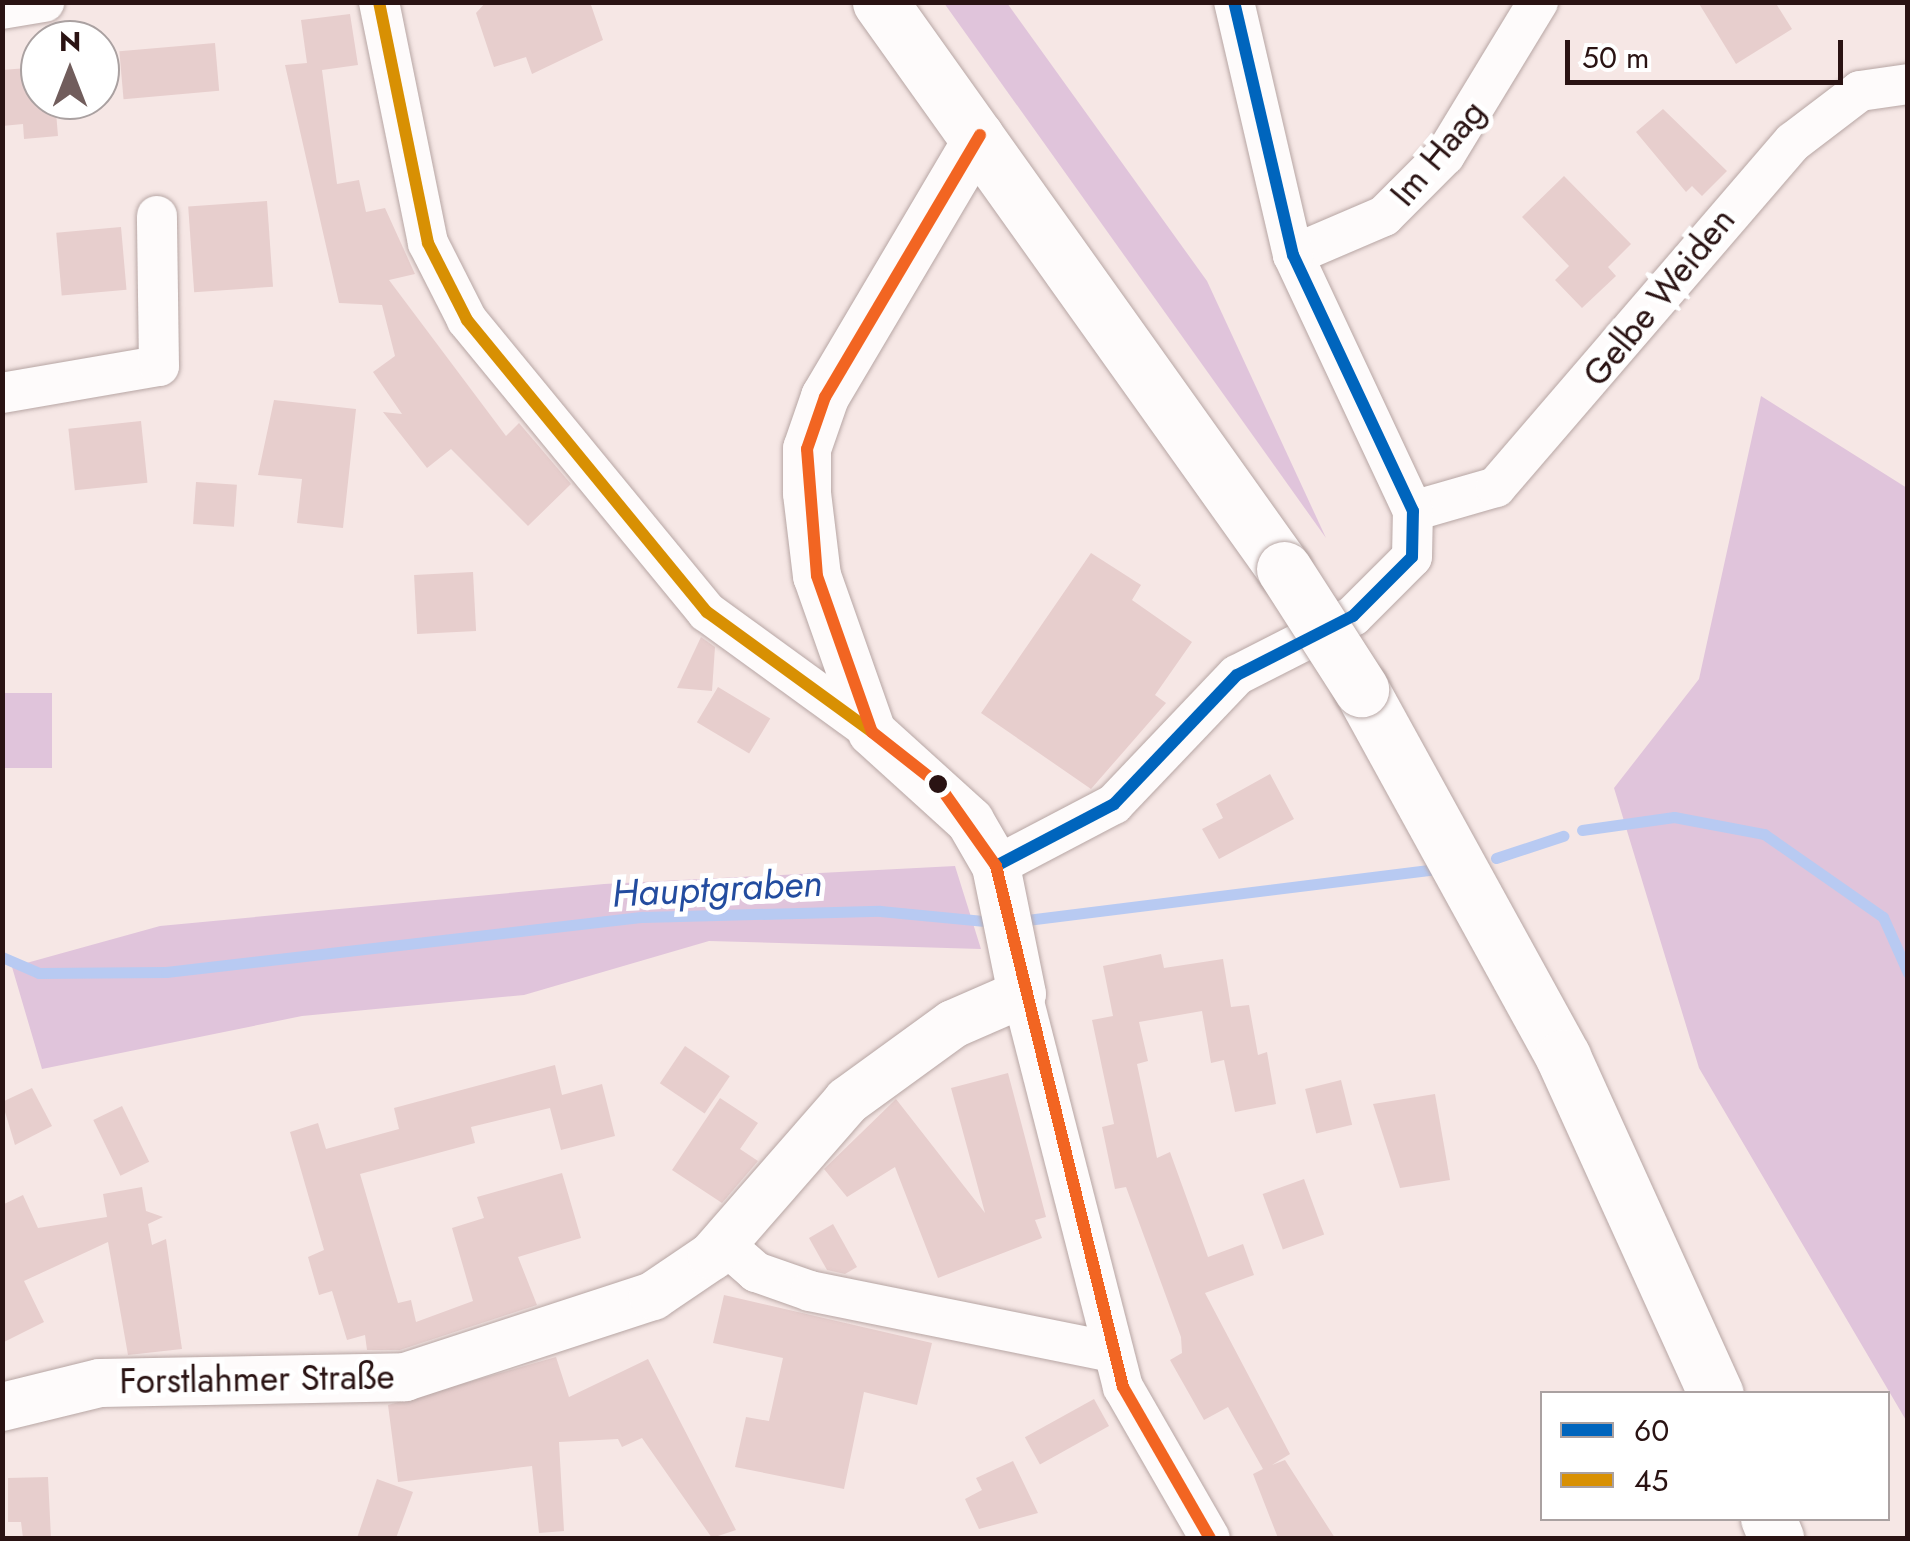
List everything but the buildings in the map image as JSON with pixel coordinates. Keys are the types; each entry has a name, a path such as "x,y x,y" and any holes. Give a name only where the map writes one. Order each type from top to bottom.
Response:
{"main road":[{"path":"880,2 980,136 1284,569 1361,689 1563,1056 1715,1391"}],"street":[{"path":"2,9 44,2"},
{"path":"378,2 418,210 467,320 707,612 938,784 996,866 1022,994 1122,1387 1210,1538"},
{"path":"996,866 1114,804 1236,675 1353,616 1412,557 1413,511 1293,254 1234,2"},
{"name":"Im Haag","path":"1293,254 1384,216 1445,155 1538,2"},
{"name":"Gelbe Weiden","path":"1413,511 1496,487 1792,142 1860,92 1908,84"},
{"path":"872,732 817,576 807,449 825,397 980,136"},
{"path":"2,393 159,366 156,216"},
{"name":"Forstlahmer Straße","path":"2,1407 100,1383 406,1377 654,1296 724,1244 847,1100 953,1024 1022,994"},
{"path":"724,1244 756,1272 810,1292 1112,1352"}],"shaded area":[{"path":"944,3 1007,3 1207,281 1326,538"},
{"path":"1761,396 1907,488 1907,1422 1699,1068 1614,788 1699,679"},
{"path":"3,693 52,693 52,768 3,768"},
{"path":"955,866 981,949 709,941 524,995 302,1016 42,1069 12,967 160,926 604,884"}],"waterway":[{"name":"Hauptgraben","path":"1582,830 1674,817 1764,834 1883,917 1908,973"},
{"name":"Hauptgraben","path":"1496,858 1563,836"},
{"name":"Hauptgraben","path":"1019,921 1435,869"},
{"name":"Hauptgraben","path":"2,957 39,973 166,972 643,917 880,911 995,922"}],"transit line":[{"name":"45","path":"379,2 428,243 467,320 707,612 872,732"},
{"name":"60","path":"996,866 1114,804 1237,675 1353,616 1412,557 1413,511 1293,255 1234,2"},
{"path":"980,135 825,397 807,449 817,576 872,732 938,784 996,866 1123,1387 1210,1538"}]}
